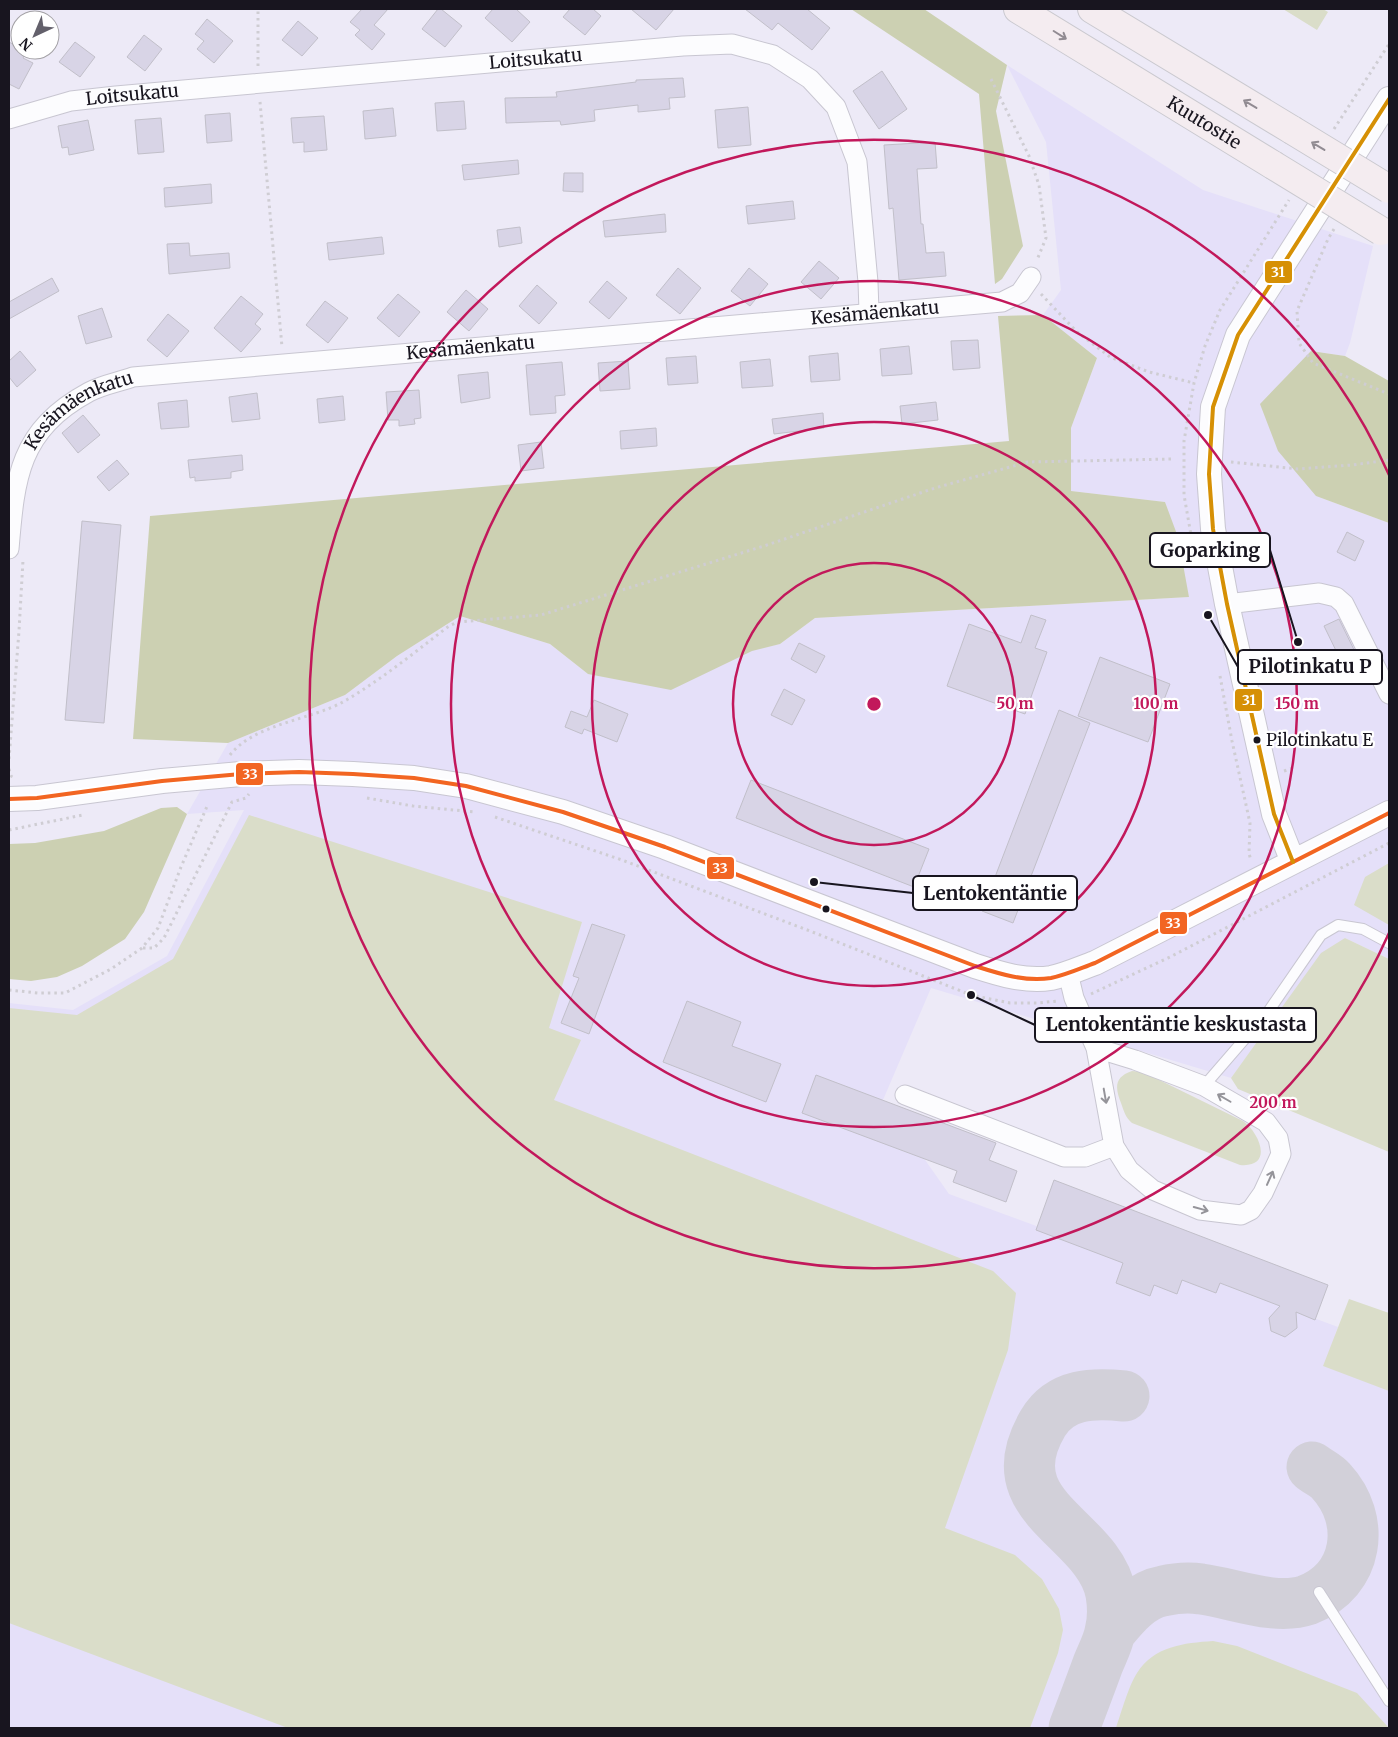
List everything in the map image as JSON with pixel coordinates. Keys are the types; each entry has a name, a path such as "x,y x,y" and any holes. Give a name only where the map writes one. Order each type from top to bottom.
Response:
{"highway":[{"name":"Kuutostie","path":"1018,9 1385,233"},
{"path":"1092,9 1389,189"}],"street":[{"name":"Loitsukatu","path":"9,118 72,101 684,46 732,44 773,55 810,79 836,107 857,162 869,312"},
{"path":"1293,862 1274,814 1227,604 1213,529 1209,474 1213,407 1238,336 1389,99"},
{"path":"1020,292 1030,277"},
{"name":"Kesämäenkatu","path":"16,553 14,496 24,459 34,440 47,424 68,405 91,391 132,377 1002,302 1020,292"},
{"path":"1227,604 1319,592 1336,597 1344,604 1389,694"},
{"path":"9,799 37,798 162,781 241,774 299,772 414,778 466,786 563,812 665,847 975,966 1006,976 1032,979 1051,978 1095,963 1389,813"},
{"path":"1068,973 1074,998 1096,1048 1114,1146 1129,1170 1153,1190 1200,1210 1241,1215 1250,1210 1263,1193 1281,1154 1278,1138 1266,1122 1204,1086 1135,1060 1096,1048"},
{"path":"905,1095 1064,1157 1085,1157 1114,1146"}],"lane":[{"path":"1204,1086 1268,1012 1321,935 1338,925 1362,929 1389,943"},
{"path":"1319,1592 1389,1701"}],"path":[{"path":"258,9 258,83 284,363"},
{"path":"1333,131 1389,44"},
{"path":"991,79 1029,156 1039,185 1046,238 1030,277"},
{"path":"1196,558 1184,495 1184,441 1194,383 1205,346 1220,310 1293,193"},
{"path":"1338,223 1328,239 1298,311 1299,343 1312,363 1389,394"},
{"path":"1020,292 1041,294 1076,331 1110,357 1149,372 1194,383"},
{"path":"225,760 234,749 252,736 342,702 405,660 449,626 458,622 541,615 764,546 935,488 1028,462 1172,459"},
{"path":"1230,462 1298,468 1352,465 1389,460"},
{"path":"9,759 20,631 16,553"},
{"path":"1219,673 1250,823 1248,853 1251,860"},
{"path":"142,948 154,948 164,938 232,802 246,798 250,792"},
{"path":"360,795 413,806 482,812"},
{"path":"9,990 65,993 111,969 142,948 158,928 208,804"},
{"path":"9,830 84,815"},
{"path":"489,815 630,863 810,931 971,995 1010,1002 1050,1003"},
{"path":"1095,993 1170,957 1389,844"}],"shaded area":[{"path":"1007,65 1203,190 1373,246 1350,343 1345,356 1311,351 1316,496 1389,523 1389,959 1345,938 1273,1022 1231,1078 931,988 883,1100 949,1194 1216,1292 1220,1283 1338,1327 1335,1335 1389,1355 1389,1728 9,1728 9,1003 73,1010 167,956 244,810 187,814 228,743 345,695 397,656 460,616 550,644 588,674 752,650 780,644 815,618 1189,597 1165,502 1071,491 1071,428 1097,358 1043,315 1061,290 1046,142"}],"green space":[{"path":"851,9 924,9 1007,65 996,111 1023,246 1002,279 995,284 979,94"},
{"path":"1283,9 1323,9 1328,12 1317,30"},
{"path":"1043,315 1097,358 1071,428 1071,491 1165,502 1178,537 1189,597 815,618 780,644 752,651 671,690 588,674 550,644 460,616 397,656 345,695 228,743 133,739 150,516 1009,441 998,316"},
{"path":"1311,351 1345,356 1389,381 1389,523 1316,496 1278,451 1260,404"},
{"path":"177,807 187,814 144,912 125,939 82,966 57,977 31,981 9,979 9,844 35,843 104,831 161,808"},
{"path":"249,815 582,922 549,1028 581,1040 554,1100 993,1271 1016,1293 1008,1350 945,1528 1015,1555 1042,1579 1059,1609 1063,1630 1058,1653 1030,1728 288,1728 9,1623 9,1008 77,1015 173,959"},
{"path":"1389,863 1389,925 1354,905 1365,877"},
{"path":"1345,938 1389,959 1389,1152 1238,1089 1231,1078 1321,953"},
{"path":"1132,1071 1143,1072 1243,1121 1254,1133 1261,1149 1257,1161 1251,1164 1240,1165 1132,1123 1125,1114 1117,1088 1122,1076"},
{"path":"1349,1299 1389,1313 1389,1391 1323,1366"},
{"path":"1213,1641 1237,1646 1357,1693 1389,1728 1116,1728 1131,1685 1144,1664 1152,1657 1170,1648 1191,1643"}],"building":[{"path":"362,9 388,9 374,25 385,34 372,50 355,35 360,30 350,22"},
{"path":"438,9 441,9 462,26 445,47 422,29"},
{"path":"493,9 516,9 530,22 512,42 485,18"},
{"path":"570,9 593,9 601,16 585,35 563,17"},
{"path":"631,9 674,9 656,30"},
{"path":"745,9 807,9 830,28 812,50 778,23 772,30"},
{"path":"207,19 233,41 214,63 197,49 204,41 195,34"},
{"path":"298,21 318,38 302,56 282,40"},
{"path":"144,35 162,49 145,71 127,57"},
{"path":"9,42 10,60 27,60 33,63 19,89 9,84"},
{"path":"75,42 95,57 80,77 59,62"},
{"path":"882,71 907,109 879,129 853,91"},
{"path":"683,78 685,97 669,98 670,109 638,112 638,105 594,110 595,121 561,125 560,121 506,123 505,98 557,97 556,92 636,82 636,80"},
{"path":"464,101 466,129 437,131 435,103"},
{"path":"748,107 751,145 718,148 715,110"},
{"path":"393,108 396,136 365,139 363,111"},
{"path":"230,113 232,141 207,143 205,115"},
{"path":"324,116 327,150 304,152 304,142 293,143 291,118"},
{"path":"161,118 164,152 138,154 135,120"},
{"path":"88,120 94,150 69,155 68,147 62,148 58,126"},
{"path":"935,142 937,168 917,169 921,224 923,224 926,253 944,252 946,276 899,280 893,208 889,209 884,145"},
{"path":"518,160 519,174 464,180 462,165"},
{"path":"564,173 583,173 583,192 563,191"},
{"path":"211,184 212,203 165,207 164,188"},
{"path":"793,201 795,219 748,224 746,206"},
{"path":"665,214 666,232 605,237 603,221"},
{"path":"520,227 522,243 499,247 497,230"},
{"path":"382,237 384,254 329,260 327,243"},
{"path":"189,243 190,256 229,253 230,268 169,274 167,244"},
{"path":"819,261 839,278 821,299 801,282"},
{"path":"678,268 701,288 680,314 656,295"},
{"path":"749,268 768,284 750,306 731,291"},
{"path":"52,278 59,291 9,319 9,302"},
{"path":"607,281 627,298 609,319 589,302"},
{"path":"537,285 557,303 539,324 519,306"},
{"path":"466,290 488,309 469,331 447,312"},
{"path":"398,294 420,312 399,337 377,318"},
{"path":"241,296 263,314 255,324 261,329 241,352 214,328"},
{"path":"325,301 348,318 328,343 306,325"},
{"path":"102,308 112,337 86,344 78,316"},
{"path":"168,314 189,331 167,357 147,340"},
{"path":"978,340 980,368 953,370 951,341"},
{"path":"909,346 912,374 882,376 880,349"},
{"path":"20,351 36,370 17,387 9,377 9,361"},
{"path":"838,353 840,380 811,382 809,356"},
{"path":"696,356 698,383 668,385 666,358"},
{"path":"770,359 773,386 742,388 740,362"},
{"path":"628,361 630,389 600,391 598,363"},
{"path":"562,362 565,395 555,396 556,413 530,415 526,365"},
{"path":"488,372 490,398 461,403 458,375"},
{"path":"419,390 421,418 414,419 415,424 399,426 399,420 388,420 386,392"},
{"path":"257,393 260,419 232,422 229,397"},
{"path":"343,396 345,420 319,423 317,399"},
{"path":"187,400 189,427 161,429 158,403"},
{"path":"936,402 938,420 902,424 900,406"},
{"path":"823,413 824,428 774,434 772,419"},
{"path":"83,415 100,435 78,453 62,433"},
{"path":"656,428 657,446 621,449 620,431"},
{"path":"541,442 544,468 521,471 518,445"},
{"path":"242,455 243,470 231,472 231,478 195,481 195,477 190,478 188,460"},
{"path":"117,460 129,474 109,491 97,477"},
{"path":"82,521 121,525 104,723 65,720"},
{"path":"1347,532 1364,541 1355,561 1337,552"},
{"path":"1031,615 1046,620 1035,648 1047,652 1025,714 947,686 969,624 1021,643"},
{"path":"1339,619 1359,660 1344,667 1324,626"},
{"path":"799,643 825,656 816,673 791,659"},
{"path":"1100,657 1170,684 1148,742 1078,716"},
{"path":"784,689 805,700 792,725 771,715"},
{"path":"594,700 628,714 617,742 584,729 582,734 565,727 571,711 587,717"},
{"path":"1059,710 1090,723 1013,923 982,911"},
{"path":"751,780 929,849 914,887 736,818"},
{"path":"592,924 625,935 589,1034 561,1023 579,978 573,976"},
{"path":"687,1001 741,1022 732,1046 781,1064 766,1102 663,1062"},
{"path":"816,1075 996,1143 989,1160 1017,1171 1006,1202 953,1182 957,1171 802,1113"},
{"path":"1054,1180 1328,1285 1315,1320 1296,1312 1297,1328 1285,1337 1271,1331 1269,1318 1280,1306 1220,1283 1216,1293 1182,1280 1177,1294 1154,1285 1150,1296 1116,1283 1123,1263 1036,1230"}],"taxiway":[{"path":"1074,1728 1109,1636 1112,1618 1111,1594 1103,1571 1088,1551 1053,1516 1039,1497 1030,1477 1031,1452 1043,1423 1050,1413 1068,1400 1089,1395 1124,1396"},
{"path":"1110,1632 1140,1601 1155,1593 1168,1590 1196,1588 1254,1600 1281,1603 1295,1603 1307,1600 1324,1591 1338,1578 1347,1564 1352,1548 1353,1531 1350,1513 1342,1496 1329,1479 1312,1467"}],"transit line":[{"name":"31","path":"1293,862 1274,814 1227,604 1213,529 1209,474 1213,407 1238,335 1389,99"},
{"name":"33","path":"9,799 37,798 162,781 241,774 299,772 414,778 466,786 563,812 665,847 975,966 1003,974 1032,979 1057,977 1095,963 1389,813"}],"place":[{"name":"Pilotinkatu P","path":"1208,615"},
{"name":"Goparking","path":"1298,642"},
{"name":"Pilotinkatu E","path":"1257,740"},
{"name":"Lentokentäntie","path":"814,882"},
{"name":"Lentokentäntie keskustasta","path":"971,995"}]}
